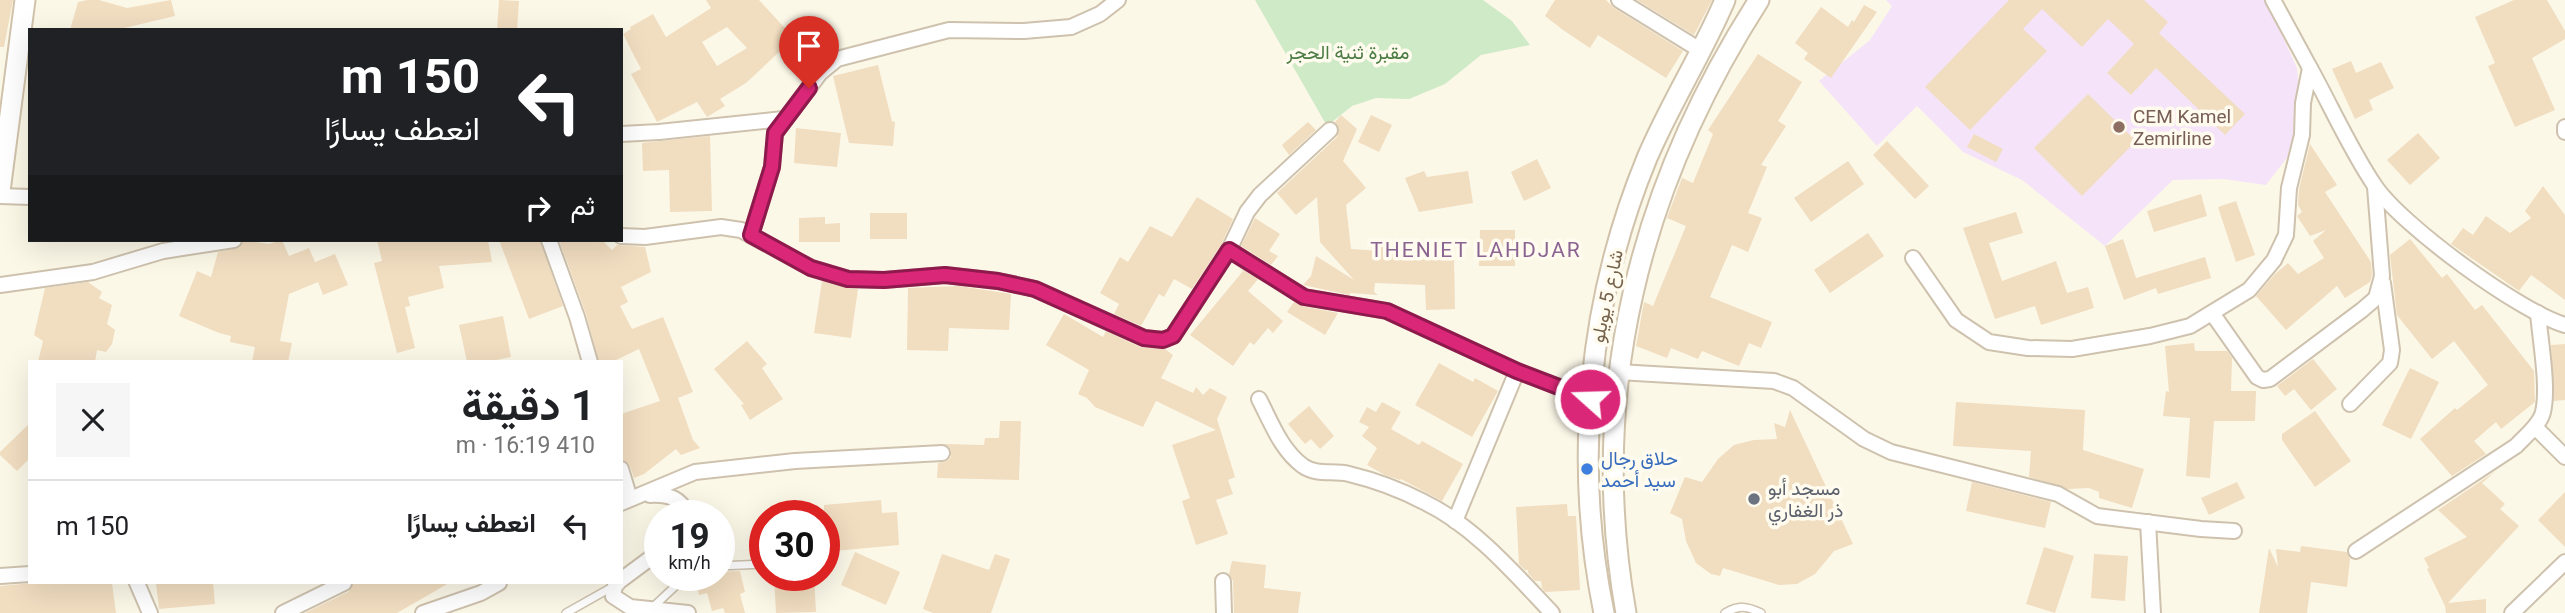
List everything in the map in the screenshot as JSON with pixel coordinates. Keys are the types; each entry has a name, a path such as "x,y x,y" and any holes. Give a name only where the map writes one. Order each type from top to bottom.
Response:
{"main road":[{"path":"0,191 4,125 25,48 25,0"},
{"name":"شارع 5 يويلو","path":"1604,613 1590,516 1588,477 1590,399 1604,300 1630,205 1668,113 1724,0"},
{"path":"1626,613 1617,554 1612,457 1618,372 1637,268 1652,218 1692,120 1759,0"}],"street":[{"path":"751,235 772,167 775,133 820,73 837,59 948,30 1024,31 1071,27 1100,14 1118,0"},
{"path":"1619,0 1700,50"},
{"path":"2273,0 2375,186 2395,210 2431,240 2505,293 2552,321 2565,325"},
{"path":"1913,258 1956,320 1989,342 2028,348 2072,349 2104,345 2190,326 2249,290 2274,260 2286,235 2289,188 2302,135 2303,103 2310,68"},
{"path":"623,134 783,119"},
{"path":"623,236 645,237 721,228 741,230 811,268 848,279 884,280 945,275 998,281 1035,289 1144,338 1163,340 1173,336 1229,250 1247,212 1260,195 1330,130"},
{"path":"2350,404 2390,363 2392,351 2382,276 2375,186"},
{"path":"0,196 28,197"},
{"path":"0,285 93,272 163,251 221,242"},
{"path":"550,242 578,317 589,360"},
{"path":"1229,250 1304,297 1387,311 1517,371 1590,399"},
{"path":"2212,313 2257,377 2270,379 2376,298 2382,276"},
{"path":"2356,551 2516,446 2535,427 2543,414 2544,391 2538,313"},
{"path":"1455,521 1517,371"},
{"path":"1618,372 1774,381 1793,388 1864,439 1891,452 2058,494 2097,516 2234,531"},
{"path":"1259,399 1279,439 1304,466 1315,472 1346,473 1425,502 1455,521 1501,559 1552,613"},
{"path":"2535,427 2565,457"},
{"path":"630,499 695,472 795,461 942,453"},
{"path":"623,476 630,499"},
{"path":"630,499 667,494 677,500"},
{"path":"2148,522 2153,613"},
{"path":"2512,613 2565,562"},
{"path":"623,579 644,563"},
{"path":"0,576 28,574"},
{"path":"1223,581 1224,613"},
{"path":"137,584 150,613"},
{"path":"283,613 342,584"},
{"path":"423,613 481,593 497,584"},
{"path":"618,584 613,596 630,607 688,613"}],"lane":[{"path":"566,613 616,584"},
{"path":"652,608 670,591"},
{"path":"1725,613 1737,606 1749,607 1761,613"}],"shaded area":[{"name":"CEM Kamel Zemirline","path":"1886,0 2266,0 2297,68 2301,114 2300,141 2266,185 2223,179 2173,180 2105,246 2022,180 1963,152 1917,106 1877,146 1819,81 1870,40 1892,6"}],"green space":[{"name":"مقبرة ثنية الحجر","path":"1255,0 1483,0 1512,21 1530,45 1481,55 1445,84 1409,99 1376,98 1352,106 1327,126"}],"building":[{"path":"0,0 13,0 4,47 0,47"},
{"path":"99,0 127,8 171,0 175,16 124,28 71,28 78,2"},
{"path":"499,0 519,1 517,28 497,28"},
{"path":"706,0 759,0 794,38 746,83 720,99 725,106 707,117 697,102 657,122 631,74 641,69 623,34 653,14 666,37 711,8","holes":["727,27 747,48 717,66 702,42"]},
{"path":"1555,0 1606,0 1614,8 1683,51 1666,78 1598,35 1590,48 1545,16"},
{"path":"1637,0 1712,0 1694,35"},
{"path":"2009,0 2144,0 2168,22 2159,33 2245,114 2225,135 2156,68 2131,95 2107,73 2134,44 2108,19 2082,47 2042,9 2023,29 2047,51 1970,130 1925,87"},
{"path":"2514,0 2547,0 2565,31 2565,39 2532,58 2555,110 2515,127 2488,66 2495,63 2475,17"},
{"path":"1864,5 1877,12 1831,78 1804,59 1808,53 1795,43 1821,7 1848,27"},
{"path":"1758,54 1802,82 1778,121 1786,126 1761,165 1767,167 1748,213 1762,218 1748,252 1732,245 1710,297 1772,322 1761,348 1749,343 1739,366 1702,351 1698,359 1671,348 1667,358 1636,346 1644,302 1653,306 1686,226 1667,218 1682,178 1693,183 1713,134 1708,130"},
{"path":"2351,61 2356,73 2381,62 2394,88 2369,100 2373,110 2355,119 2332,69"},
{"path":"878,65 892,121 895,122 893,146 849,143 833,76"},
{"path":"2088,94 2136,141 2082,196 2034,148"},
{"path":"1341,115 1357,129 1343,161 1366,188 1346,205 1351,249 1381,251 1381,246 1411,247 1411,260 1454,258 1455,309 1426,310 1425,285 1375,283 1374,292 1378,295 1349,295 1303,285 1311,276 1316,256 1354,280 1320,242 1317,197 1296,215 1277,193 1337,137 1339,129 1335,122"},
{"path":"1371,115 1392,125 1379,152 1358,142"},
{"path":"1308,122 1316,130 1289,155 1282,145"},
{"path":"796,128 841,133 837,167 794,163"},
{"path":"2418,133 2440,158 2410,185 2387,160"},
{"path":"1974,134 2003,149 1996,162 1967,147"},
{"path":"710,136 712,211 670,212 669,170 643,171 642,143"},
{"path":"1887,141 1929,186 1915,199 1873,155"},
{"path":"2310,144 2337,185 2325,192 2371,262 2372,275 2370,282 2345,298 2337,286 2286,330 2256,296 2288,263 2298,274 2324,258 2313,241 2326,230 2310,236 2297,216 2302,212 2298,205 2299,189"},
{"path":"1537,159 1551,188 1524,201 1511,172"},
{"path":"1848,161 1864,184 1811,222 1794,198"},
{"path":"1424,171 1427,177 1468,171 1473,203 1419,212 1405,178"},
{"path":"2543,186 2565,215 2565,300 2531,275 2519,291 2451,244 2463,228 2473,235 2486,216 2510,233 2531,218 2525,211"},
{"path":"2201,194 2207,216 2154,232 2147,211"},
{"path":"1197,197 1233,219 1221,245 1192,289 1174,279 1164,297 1159,294 1141,326 1114,314 1119,304 1100,293 1120,257 1128,262 1150,226 1172,237"},
{"path":"2236,201 2255,255 2236,262 2218,207"},
{"path":"2016,212 2023,233 1989,243 2002,281 2056,261 2067,293 2088,287 2094,308 2041,325 2035,306 1995,319 1963,228"},
{"path":"870,213 907,213 907,239 870,239"},
{"path":"825,217 825,224 840,223 840,242 799,242 799,218"},
{"path":"1255,218 1280,234 1269,251 1278,256 1271,265 1241,246"},
{"path":"1480,230 1515,230 1515,266 1479,266"},
{"path":"1868,233 1884,256 1830,293 1814,270"},
{"path":"2123,239 2136,278 2205,257 2211,278 2158,294 2156,288 2124,300 2105,246"},
{"path":"2410,239 2442,278 2447,274 2475,310 2482,305 2534,371 2535,402 2501,429 2496,422 2474,441 2486,454 2452,476 2420,439 2455,408 2457,410 2488,385 2454,341 2432,359 2397,315 2390,255"},
{"path":"242,242 283,242 289,256 309,248 315,262 335,254 348,285 323,295 318,282 289,294 280,341 292,343 288,360 252,360 255,347 230,342 231,336 179,316 197,271 211,277 218,252 239,248"},
{"path":"377,242 488,242 492,262 439,266 444,288 408,297 410,306 405,307 415,348 397,353 374,263 382,261"},
{"path":"500,242 541,242 563,306 529,319"},
{"path":"560,242 604,242 612,250 617,245 645,247 651,272 621,287 628,302 620,306 632,329 663,317 693,392 678,398 693,440 700,448 681,455 676,449 644,474 634,478 630,466 623,460 623,413 660,401 639,349 616,360 598,360 586,314"},
{"path":"1238,267 1258,279 1248,291 1283,321 1273,333 1268,328 1254,345 1250,342 1233,366 1190,335 1243,271"},
{"path":"822,281 858,289 851,338 814,333"},
{"path":"88,282 102,292 99,298 112,305 107,324 115,330 112,344 106,352 97,350 95,360 38,360 43,341 34,335 45,288"},
{"path":"959,286 1011,294 1009,330 949,328 948,351 907,350 908,288"},
{"path":"1294,302 1338,313 1325,335 1287,312"},
{"path":"1064,314 1103,337 1106,331 1140,347 1165,349 1173,355 1161,378 1193,393 1196,387 1203,395 1210,388 1227,397 1217,419 1235,477 1228,480 1233,494 1216,500 1228,534 1196,545 1182,501 1190,498 1172,445 1216,430 1156,401 1143,427 1095,407 1087,398 1078,394 1089,370 1046,345"},
{"path":"503,316 511,357 467,360 459,325"},
{"path":"747,341 767,364 762,368 783,399 750,420 741,405 744,404 714,369"},
{"path":"2194,343 2195,351 2227,351 2232,358 2231,391 2256,391 2255,421 2214,421 2210,478 2186,476 2190,418 2163,416 2166,391 2169,392 2165,346"},
{"path":"2565,344 2565,400 2554,401 2551,345"},
{"path":"2313,359 2337,389 2311,410 2294,389 2285,396 2277,386"},
{"path":"1439,363 1473,382 1475,378 1498,391 1472,437 1415,405"},
{"path":"2410,368 2439,382 2411,439 2382,425"},
{"path":"1382,402 1401,412 1391,429 1419,445 1422,441 1463,464 1442,501 1367,465 1377,448 1362,436 1369,427 1359,422 1367,407 1376,412"},
{"path":"1956,402 2085,410 2083,450 2144,469 2132,508 2099,498 2099,492 2089,488 2068,489 2029,477 2031,451 1953,446"},
{"path":"1309,406 1334,436 1320,449 1311,439 1305,444 1288,424"},
{"name":"مسجد أبو ذر الغفاري","path":"1790,410 1853,544 1834,551 1815,574 1797,584 1779,585 1723,568 1720,576 1711,574 1696,563 1686,541 1682,519 1670,513 1685,477 1702,482 1718,459 1734,445 1754,440 1777,439 1774,423 1785,427"},
{"path":"2315,411 2351,461 2315,487 2282,440 2282,434"},
{"path":"1000,421 1021,421 1019,480 937,478 938,463 951,457 950,448 945,444 984,445 985,438 999,438"},
{"path":"28,425 28,460 17,471 0,452"},
{"path":"2496,471 2482,483 2505,504 2500,509 2519,526 2448,603 2486,599 2486,613 2446,613 2424,558 2467,537 2438,510"},
{"path":"1972,482 2051,502 2045,528 1966,511"},
{"path":"2237,482 2245,498 2209,515 2201,498"},
{"path":"2565,492 2565,547 2538,520"},
{"path":"881,500 882,513 897,512 899,545 840,551 840,504"},
{"path":"1567,504 1568,516 1576,516 1580,590 1545,592 1541,581 1535,581 1528,570 1519,564 1516,507"},
{"path":"2301,546 2347,552 2350,559 2347,587 2311,582 2307,613 2259,613 2269,548 2278,567 2276,549 2300,552"},
{"path":"2044,547 2074,556 2055,613 2026,604"},
{"path":"855,552 900,572 886,605 841,585"},
{"path":"942,554 989,570 995,554 1010,559 991,613 933,613 923,609"},
{"path":"2094,554 2128,556 2125,601 2091,598"},
{"path":"1232,561 1266,565 1264,588 1301,592 1298,613 1234,613 1233,581 1229,574"},
{"path":"735,571 740,571 745,592 740,594 745,613 725,613 723,608 712,611 707,593 699,595 698,591 735,591"},
{"path":"112,584 116,613 0,613 0,586"},
{"path":"156,584 213,584 215,604 159,609"},
{"path":"353,584 447,584 397,613 305,613 348,592"},
{"path":"775,591 815,591 816,612 776,613"}],"place":[{"name":"CEM Kamel Zemirline","path":"2119,127"},
{"name":"حلاق رجال سيد أحمد","path":"1587,469"},
{"name":"مسجد أبو ذر الغفاري","path":"1754,499"}],"district":[{"name":"THENIET LAHDJAR","path":"1476,250"}],"route":[{"path":"809,88 775,133 772,167 751,235 811,268 848,279 884,280 945,275 998,281 1035,289 1144,338 1163,340 1173,336 1229,250 1304,297 1387,311 1517,371 1590,399"}]}
